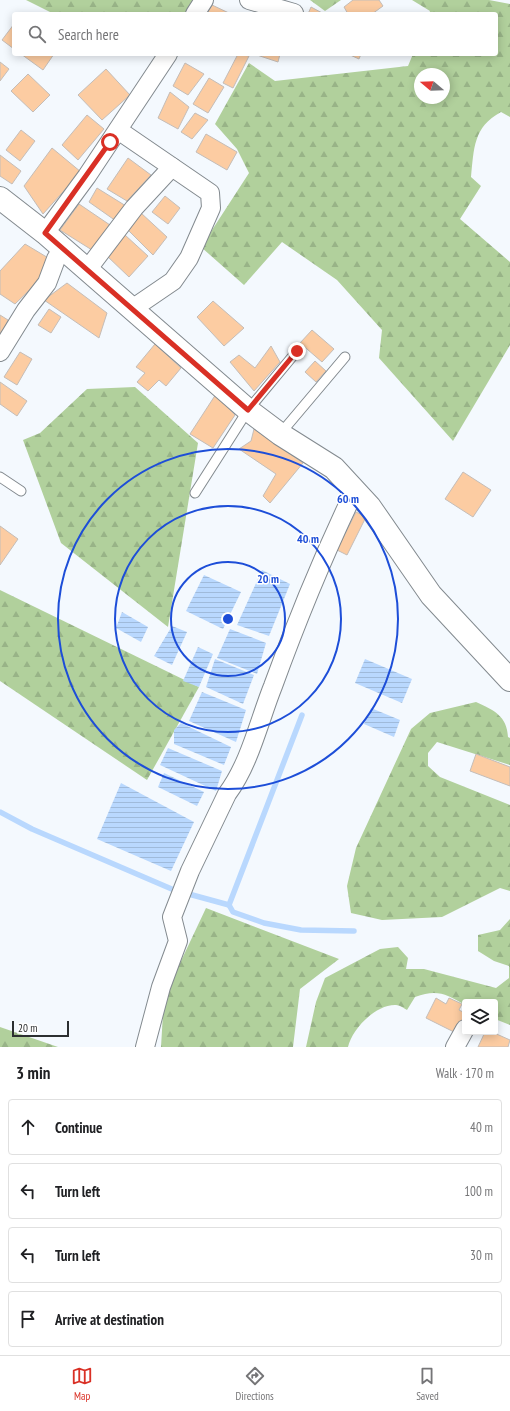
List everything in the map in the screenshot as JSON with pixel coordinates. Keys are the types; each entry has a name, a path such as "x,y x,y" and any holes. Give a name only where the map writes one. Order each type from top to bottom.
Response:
{"main road":[{"path":"0,198 45,233 248,410 280,434 334,468 370,507 431,595 510,680"}],"street":[{"path":"195,12 204,0"},
{"path":"249,0 291,12"},
{"path":"45,233 118,130 167,56"},
{"path":"118,130 210,194 211,208 189,258 173,281 132,309"},
{"path":"87,270 134,208 172,167"},
{"path":"0,352 26,310 47,283 56,259 62,249"},
{"path":"145,1047 161,987 178,941 172,917 190,871 243,765 300,616 331,541 355,490"},
{"path":"455,1047 462,1034"}],"lane":[{"path":"195,493 248,410 297,351"},
{"path":"280,434 345,357"},
{"path":"0,477 21,491"}],"green space":[{"path":"26,0 200,0 194,12 50,12"},
{"path":"310,0 341,0 325,11"},
{"path":"412,0 489,0 510,4 510,117 501,112 492,118 480,132 474,148 471,177 481,186 460,219 510,262 510,345 453,441 379,358 382,330 337,280 282,242 244,285 201,247 249,173 237,149 215,124 249,63 275,81 408,66 412,56 498,56 498,12 430,12"},
{"path":"135,387 198,443 168,627 61,543 23,440 40,433 87,389"},
{"path":"0,590 199,687 147,780 0,681"},
{"path":"476,702 494,711 505,724 508,737 510,738 510,765 437,742 428,753 428,766 440,777 510,805 510,891 500,888 442,917 382,920 351,913 347,886 356,848 411,729 430,713"},
{"path":"206,908 339,959 300,989 293,1047 161,1047 164,997"},
{"path":"510,919 510,1025 498,1020 498,999 462,999 462,1003 441,994 429,993 415,997 407,1010 396,1005 388,1006 373,1013 354,1033 348,1047 306,1047 316,1002 325,978 380,949 398,947 408,958 406,969 424,969 496,988 509,978 509,966 494,961 478,951 478,935 500,930"},
{"path":"0,1027 58,1047 0,1047"}],"water":[{"path":"262,570 290,584 269,636 237,625"},
{"path":"204,575 241,592 223,629 186,611"},
{"path":"122,612 148,627 141,642 116,628"},
{"path":"172,626 187,632 172,665 154,656"},
{"path":"230,629 266,643 257,674 217,658"},
{"path":"198,647 213,654 199,687 183,681"},
{"path":"215,659 254,675 243,704 206,687"},
{"path":"365,659 412,679 402,703 355,683"},
{"path":"202,692 246,710 236,742 189,721"},
{"path":"371,708 400,720 394,737 364,724"},
{"path":"181,723 231,747 224,765 174,744 174,730"},
{"path":"168,748 222,771 216,791 160,765"},
{"path":"164,773 204,792 197,806 158,787"},
{"path":"121,783 194,822 171,871 97,839"}],"building":[{"path":"353,0 379,0 383,6 375,12 347,12 344,7"},
{"path":"212,5 227,12 208,12"},
{"path":"311,7 320,12 309,12"},
{"path":"12,27 12,48 2,40"},
{"path":"24,56 53,56 43,70"},
{"path":"237,56 249,56 233,88 223,83"},
{"path":"260,56 280,56 278,62"},
{"path":"352,56 360,56 359,59"},
{"path":"0,62 9,69 0,81"},
{"path":"185,63 204,74 188,95 173,86"},
{"path":"106,69 130,95 102,120 78,95"},
{"path":"28,74 50,95 33,112 11,91"},
{"path":"209,78 224,87 208,113 193,104"},
{"path":"170,92 189,107 178,129 158,118"},
{"path":"195,113 208,120 192,139 181,132"},
{"path":"87,115 104,129 78,160 62,145"},
{"path":"21,130 35,141 20,161 6,150"},
{"path":"206,134 237,152 227,170 196,152"},
{"path":"52,148 81,172 43,214 24,186"},
{"path":"0,155 21,171 12,184 0,176"},
{"path":"128,158 151,175 127,201 107,189"},
{"path":"97,188 126,206 116,221 89,202"},
{"path":"165,196 180,208 168,224 152,212"},
{"path":"79,204 110,225 92,250 60,230"},
{"path":"141,213 167,237 153,255 128,230"},
{"path":"125,235 148,256 129,277 106,255"},
{"path":"25,244 50,259 41,279 15,304 0,294 0,271"},
{"path":"67,283 107,313 99,338 44,300"},
{"path":"213,301 244,328 224,346 197,317"},
{"path":"49,309 61,317 51,333 38,325"},
{"path":"0,315 8,320 0,337"},
{"path":"312,330 334,349 322,362 300,343"},
{"path":"155,344 181,368 166,386 159,380 148,391 137,382 145,373 136,367"},
{"path":"271,346 280,362 254,391 230,362 239,355 255,368"},
{"path":"20,352 32,359 17,385 4,377"},
{"path":"315,361 326,371 316,382 305,372"},
{"path":"0,382 27,401 17,416 0,404"},
{"path":"216,394 235,415 213,448 190,434"},
{"path":"254,429 303,463 270,503 263,496 276,474 239,449 251,441"},
{"path":"463,472 491,490 473,517 445,499"},
{"path":"356,512 366,517 347,555 337,550"},
{"path":"0,526 18,539 0,565"},
{"path":"476,754 510,767 510,786 470,771"},
{"path":"436,998 446,1004 449,998 462,1004 459,1010 462,1012 462,1021 456,1033 426,1018"},
{"path":"484,1035 498,1035 510,1040 508,1047 478,1047"}],"waterway":[{"path":"302,715 229,905 233,912 264,923 301,930 354,931"},
{"path":"0,812 32,829 174,890 229,905"}],"route":[{"path":"110,142 45,233 248,410 297,351"}]}
